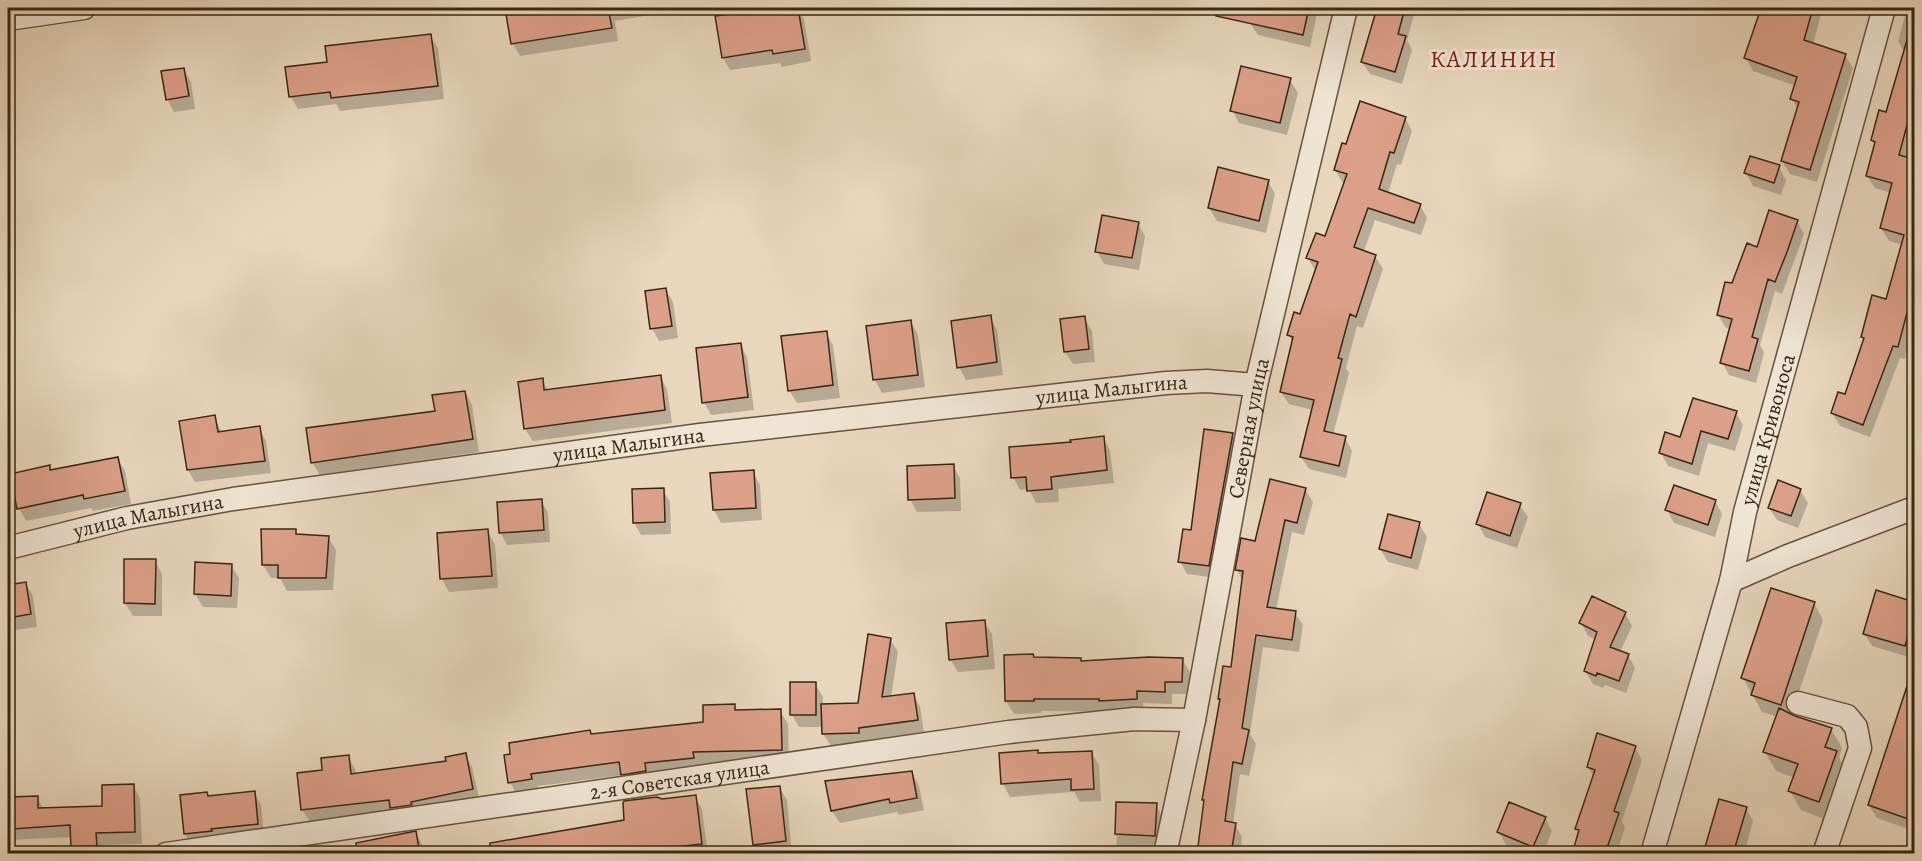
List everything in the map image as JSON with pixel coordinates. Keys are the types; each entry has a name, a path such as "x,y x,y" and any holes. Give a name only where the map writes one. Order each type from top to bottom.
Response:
{"street":[{"path":"8,19 84,8"},
{"name":"Северная улица","path":"1166,854 1194,720 1256,385 1346,8"},
{"name":"улица Кривоноса","path":"1652,854 1731,581 1745,512 1884,8"},
{"name":"улица Малыгина","path":"8,548 128,518 233,499 688,437 1166,383 1207,381 1256,385"},
{"path":"1731,581 1788,556 1914,508"},
{"path":"1798,703 1847,716 1856,727 1860,748 1824,854"},
{"name":"2-я Советская улица","path":"166,854 1009,732 1134,719 1194,720"}],"building":[{"path":"505,8 608,8 612,28 511,44"},
{"path":"798,8 805,49 773,54 772,50 722,58 715,16"},
{"path":"1217,8 1309,8 1303,35 1216,16"},
{"path":"1377,8 1405,8 1398,34 1406,36 1395,72 1361,62"},
{"path":"1761,8 1813,8 1804,40 1846,54 1810,170 1781,161 1799,102 1790,99 1797,77 1744,58"},
{"path":"1909,33 1914,34 1914,99 1899,155 1914,159 1914,286 1898,347 1893,346 1863,425 1831,413 1838,392 1845,394 1864,338 1861,337 1872,295 1886,299 1904,235 1880,228 1892,183 1866,176 1875,142 1871,140 1879,110 1886,112"},
{"path":"431,34 438,86 331,98 330,92 289,97 285,67 327,62 325,46"},
{"path":"1241,66 1291,78 1280,123 1230,111"},
{"path":"184,68 189,96 166,100 161,71"},
{"path":"1360,101 1406,117 1394,153 1390,152 1379,189 1421,204 1414,223 1368,208 1354,247 1376,255 1356,317 1350,314 1338,358 1342,359 1324,431 1346,436 1339,466 1300,457 1314,400 1280,392 1293,337 1287,335 1294,312 1300,314 1318,262 1306,258 1316,233 1325,236 1347,174 1334,170 1342,143 1346,144"},
{"path":"1750,156 1780,165 1774,183 1744,173"},
{"path":"1218,167 1269,180 1259,221 1208,208"},
{"path":"1769,210 1798,220 1775,282 1768,279 1752,337 1758,339 1749,371 1720,363 1732,319 1717,315 1725,282 1732,283 1747,243 1757,247"},
{"path":"1102,215 1139,222 1132,258 1095,252"},
{"path":"666,288 672,326 650,329 645,291"},
{"path":"991,315 997,362 957,368 951,321"},
{"path":"1085,316 1089,349 1064,352 1060,319"},
{"path":"911,320 918,375 873,380 866,326"},
{"path":"827,331 833,385 788,391 781,336"},
{"path":"741,343 748,397 702,403 696,348"},
{"path":"661,375 665,410 524,429 518,382 543,378 544,390"},
{"path":"465,391 473,439 311,463 306,428 435,411 432,395"},
{"path":"1693,398 1737,411 1728,439 1701,431 1692,464 1659,453 1665,432 1680,437"},
{"path":"215,415 218,432 260,426 265,461 187,470 179,421"},
{"path":"1204,429 1233,433 1209,566 1178,562 1183,529 1191,530"},
{"path":"1104,436 1107,470 1051,477 1052,489 1027,491 1026,477 1011,478 1009,447 1071,442 1070,440"},
{"path":"118,457 125,491 84,499 83,495 17,509 10,474 50,465 50,470"},
{"path":"954,464 955,498 908,500 907,466"},
{"path":"754,470 756,508 713,510 710,473"},
{"path":"1270,479 1306,488 1297,523 1285,520 1267,607 1296,611 1292,640 1256,635 1242,728 1249,730 1242,764 1233,762 1225,821 1236,823 1231,854 1197,854 1204,800 1202,800 1220,699 1218,699 1223,666 1231,667 1243,571 1235,570 1241,538 1255,541"},
{"path":"1778,480 1801,489 1791,516 1768,508"},
{"path":"1674,485 1716,500 1708,525 1665,510"},
{"path":"664,488 665,522 633,523 632,489"},
{"path":"1487,492 1521,503 1510,536 1476,524"},
{"path":"542,499 544,530 499,533 497,502"},
{"path":"1388,514 1420,522 1411,558 1379,549"},
{"path":"261,529 296,529 296,534 329,536 326,578 278,578 278,565 262,565"},
{"path":"488,529 492,576 440,579 437,533"},
{"path":"124,559 156,559 155,604 124,603"},
{"path":"195,562 232,564 231,596 194,594"},
{"path":"26,582 31,614 8,618 8,585"},
{"path":"1771,588 1815,602 1781,705 1751,695 1755,683 1741,678"},
{"path":"1876,590 1914,602 1914,614 1905,646 1863,634"},
{"path":"1592,596 1626,612 1610,647 1629,654 1619,681 1584,671 1597,632 1579,623"},
{"path":"985,620 988,656 949,660 946,623"},
{"path":"868,634 891,638 882,697 914,693 918,720 859,728 859,733 822,734 821,704 858,703"},
{"path":"1033,654 1034,657 1081,658 1081,661 1149,657 1183,658 1182,682 1165,682 1165,692 1137,691 1137,699 1005,701 1004,655"},
{"path":"1911,674 1914,675 1914,821 1868,805"},
{"path":"790,682 816,682 816,715 790,715"},
{"path":"735,704 735,710 781,709 782,750 693,752 694,758 645,763 646,771 621,775 619,762 531,774 532,779 508,783 504,755 510,754 509,743 590,730 591,734 703,722 703,705"},
{"path":"1779,708 1795,716 1832,728 1825,747 1837,751 1819,802 1788,791 1798,764 1763,752"},
{"path":"1597,733 1636,746 1614,811 1619,813 1605,854 1572,854 1579,830 1575,829 1595,770 1587,767"},
{"path":"1038,750 1038,753 1092,751 1094,789 1071,790 1071,779 1001,784 999,753"},
{"path":"466,753 473,789 411,802 412,805 390,808 389,800 301,810 297,773 322,770 321,758 349,755 351,774 446,761 445,757"},
{"path":"912,771 917,798 890,803 889,799 831,811 825,781"},
{"path":"134,784 135,832 96,833 97,846 71,847 70,825 12,829 10,797 38,796 38,808 102,806 102,785"},
{"path":"780,786 786,841 753,845 746,789"},
{"path":"255,791 258,824 184,834 180,795 207,792 208,796"},
{"path":"696,795 702,844 606,854 491,854 490,843 624,820 624,801"},
{"path":"1719,799 1747,807 1733,854 1703,854"},
{"path":"1116,802 1157,803 1155,836 1115,834"},
{"path":"1509,802 1546,817 1533,847 1497,832"},
{"path":"416,831 420,854 356,854 356,843"}],"district":[{"name":"КАЛИНИН","path":"1494,59"}]}
